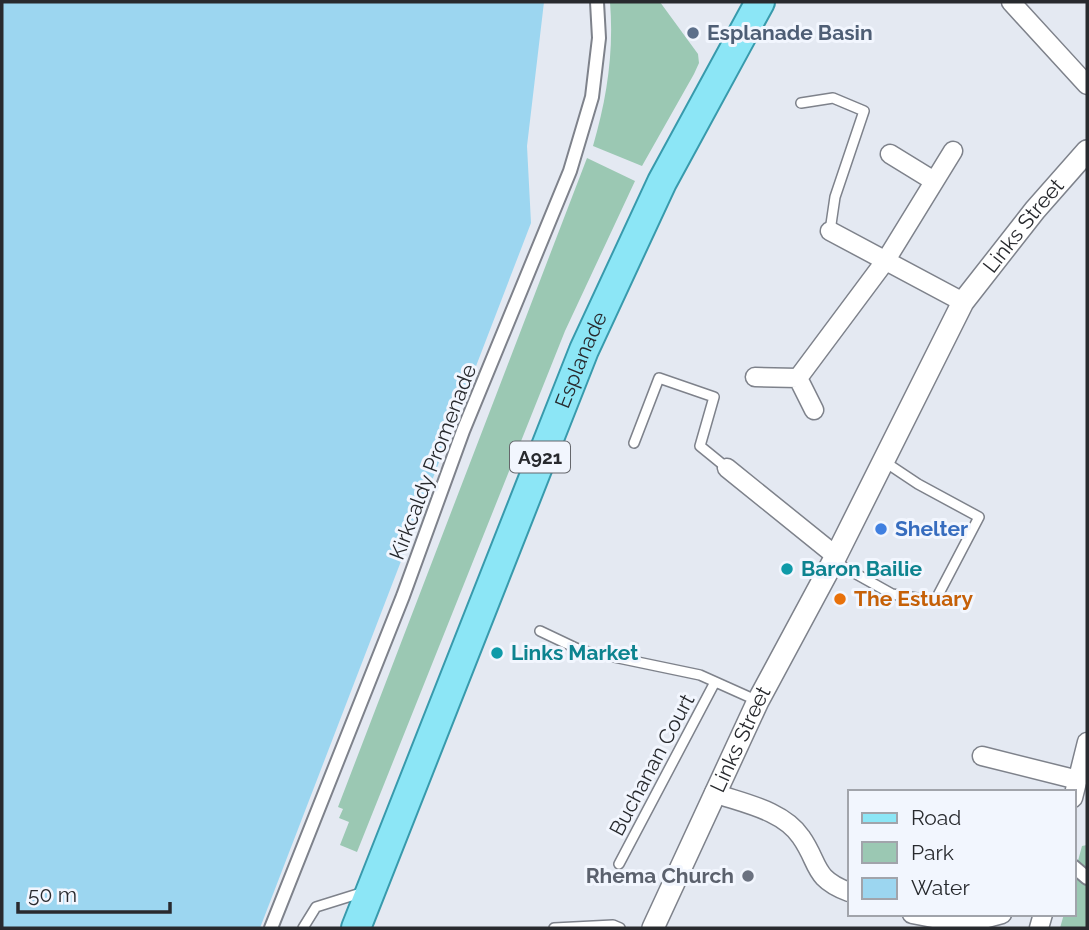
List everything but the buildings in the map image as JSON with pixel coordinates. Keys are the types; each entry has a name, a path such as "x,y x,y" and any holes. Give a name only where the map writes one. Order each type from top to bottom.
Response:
{"main road":[{"name":"Esplanade","path":"356,928 584,350 662,182 760,2"}],"street":[{"name":"Kirkcaldy Promenade","path":"271,928 403,596 464,431 570,171 592,97 598,38 597,2"},
{"path":"1021,5 1087,85"},
{"path":"798,378 886,260 953,151"},
{"name":"Links Street","path":"653,928 713,793 758,701 835,558 963,302 1035,209 1087,151"},
{"path":"890,154 934,181"},
{"path":"830,231 963,302"},
{"path":"755,377 798,378"},
{"path":"798,378 814,410"},
{"path":"727,468 835,558"},
{"path":"1075,791 1087,742"},
{"path":"982,756 1078,780"},
{"path":"713,793 777,815 801,836 813,864 831,885 848,892"},
{"path":"921,916 964,926 996,916"}],"lane":[{"path":"801,103 833,99 864,111 835,197 830,231"},
{"path":"634,443 659,378 714,397 700,446 727,468"},
{"path":"835,558 892,594 935,601 979,516 918,484 884,461"},
{"name":"Buchanan Court","path":"540,631 580,650 700,675 758,701"},
{"name":"Buchanan Court","path":"619,864 715,682"},
{"path":"303,928 308,914 316,907 371,890"},
{"path":"554,928 613,925 620,928"}],"green space":[{"path":"610,2 660,2 698,54 699,63 694,74 642,166 593,146 608,75"},
{"path":"587,158 635,181 565,331 357,852 340,845 349,822 339,818 343,809 338,807"},
{"path":"1087,845 1087,928 1060,928 1063,916 1075,916 1075,872 1082,846"}],"water":[{"path":"2,2 544,2 527,146 531,223 260,928 2,928"}],"place":[{"name":"Esplanade Basin","path":"693,33"},
{"name":"Shelter","path":"881,529"},
{"name":"Baron Bailie","path":"787,569"},
{"name":"The Estuary","path":"840,599"},
{"name":"Links Market","path":"497,653"},
{"name":"Rhema Church","path":"748,876"}]}
